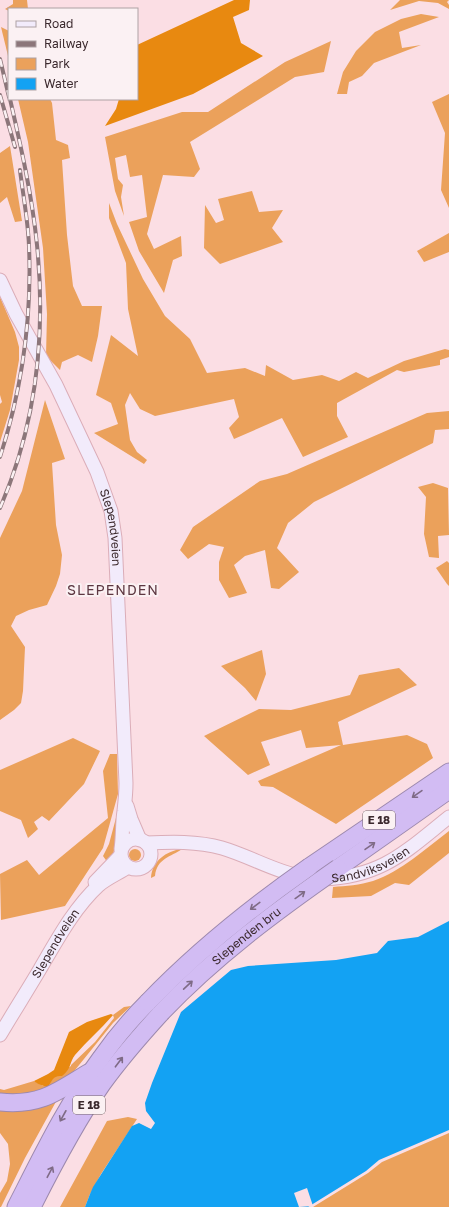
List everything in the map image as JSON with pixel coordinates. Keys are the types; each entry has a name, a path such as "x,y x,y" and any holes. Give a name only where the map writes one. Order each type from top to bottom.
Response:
{"highway":[{"name":"Slependen bru","path":"91,1071 118,1035 148,1002 214,938 309,867 449,772"},
{"name":"Slependen bru","path":"32,1207 89,1104 125,1054 161,1013 196,978 278,910 449,790"},
{"name":"E 18","path":"0,1102 19,1103 41,1099 53,1094 91,1071"},
{"name":"E 18","path":"16,1207 64,1115 91,1071"}],"main road":[{"name":"Slependveien","path":"0,280 16,314 56,385 97,472 111,511 115,538 126,783 126,800 121,853 96,880 67,916 19,997 0,1024"},
{"name":"Slependveien","path":"126,800 131,819 143,841"},
{"name":"Sandviksveien","path":"143,841 208,845 221,848 295,876 319,879 335,878 355,875 385,864 406,852 449,817"},
{"path":"134,839 143,841 150,850 150,860 142,868 137,869 128,867 123,862 121,853 125,843 134,839"},
{"name":"Sandviksveien","path":"150,860 161,852 170,848 188,844"},
{"name":"Slependveien","path":"0,1035 21,1002 53,945 89,895 100,884 128,867"}],"green space":[{"path":"13,0 27,0 28,8 8,8 8,10 5,9 13,4"},
{"path":"400,0 449,0 447,2 449,9 438,3 419,1 390,10"},
{"path":"421,14 439,17 399,32 402,48 421,45 374,63 362,76 349,82 347,94 337,94 343,72 356,51 375,32 401,19"},
{"path":"1,27 8,30 8,56"},
{"path":"331,41 324,72 295,77 190,142 200,169 194,177 163,175 147,234 154,249 181,236 182,256 173,260 164,293 139,251 129,222 147,217 142,175 130,177 126,155 115,158 118,179 123,185 121,197 124,216 115,191 105,137 182,112 208,112 285,62"},
{"path":"449,94 449,208 441,190 445,133 432,102"},
{"path":"18,100 50,100 56,140 68,145 70,158 62,160 67,235 73,286 82,306 102,306 98,336 92,362 78,355 62,362 60,370 46,356 47,314 43,248 28,142"},
{"path":"10,146 22,221 15,222 7,197 0,203 0,153"},
{"path":"252,191 259,212 283,210 272,228 283,242 220,264 204,248 205,205 216,223 224,220 218,199"},
{"path":"109,203 117,224 143,279 165,316 190,339 207,373 245,368 265,376 266,365 293,380 322,375 339,381 356,372 368,378 404,361 445,349 449,350 449,357 440,360 440,365 404,372 397,370 337,403 337,416 348,437 303,457 282,418 234,439 229,428 239,417 234,399 155,416 140,409 130,393 125,405 130,440 137,452 147,460 144,464 94,433 118,424 111,403 96,395 111,335 138,356 128,309 126,263 109,218"},
{"path":"449,233 449,252 424,262 417,251"},
{"path":"0,297 15,332 19,347 19,360 10,410 0,442 0,404 2,402 0,395"},
{"path":"45,400 65,459 52,463 56,525 62,555 60,574 47,605 29,610 16,616 11,626 25,647 23,691 21,703 0,720 0,538 22,491"},
{"path":"449,411 449,429 435,430 433,443 314,502 288,523 277,548 299,572 279,589 271,588 265,550 245,556 234,565 247,593 229,598 219,580 219,562 224,547 209,544 188,559 180,550 193,527 260,481 287,474 427,413"},
{"path":"433,483 448,488 449,535 438,536 439,558 429,557 424,534 426,497 418,487"},
{"path":"447,561 449,563 449,586 436,568"},
{"path":"262,650 266,674 256,701 245,688 221,666"},
{"path":"399,668 417,685 338,722 343,745 407,735 427,744 433,758 336,824 273,787 261,786 258,781 341,745 306,748 301,730 261,742 270,765 248,775 204,736 259,709 291,710 350,695 359,675"},
{"path":"73,738 100,751 84,784 49,821 42,816 34,822 38,829 28,838 21,820 0,811 0,770"},
{"path":"110,754 117,754 118,794 103,848 65,906 1,920 0,874 27,860 39,875 108,818 103,771"},
{"path":"120,803 117,845 108,863 103,856 109,844"},
{"path":"449,831 449,853 409,885 395,883 371,896 332,898 333,887 348,886 373,881 384,877 413,859"},
{"path":"137,849 140,850 140,860 133,861 130,860 129,853 130,850"},
{"path":"182,849 165,859 156,870 155,876 151,878 154,867 161,858 171,852"},
{"path":"131,1006 113,1023 67,1080 52,1090 0,1098 0,1089 4,1090 34,1081 43,1086 49,1085 55,1076 71,1066 95,1042 114,1018 113,1015 124,1007"},
{"path":"58,1098 0,1207 0,1193 7,1181 10,1164 8,1144 0,1133 0,1107"},
{"path":"128,1117 137,1119 101,1174 85,1207 60,1207 107,1121"},
{"path":"449,1133 449,1207 313,1207 368,1173 382,1162"}],"shaded area":[{"path":"234,0 250,0 249,10 233,17 241,43 263,56 193,94 105,126 116,109 119,100 138,100 138,45"},
{"path":"111,1014 113,1015 75,1055 69,1068 62,1076 55,1077 48,1087 40,1085 34,1081 54,1070 69,1032 87,1022"}],"water":[{"path":"449,921 449,1130 379,1160 366,1171 308,1207 85,1207 93,1187 132,1126 139,1123 151,1129 155,1123 146,1111 145,1103 181,1012 231,970 248,966 336,960 377,953 388,941 418,937"}],"pier":[{"path":"307,1188 313,1206 299,1207 294,1193"}],"railway":[{"path":"0,59 8,93"},
{"path":"0,95 15,147"},
{"path":"0,508 12,477 30,412 39,345 40,312 35,226 26,171 10,100"},
{"path":"0,457 8,431 20,379 29,299 30,273 27,217 20,170"}],"district":[{"name":"SLEPENDEN","path":"113,590"}]}
